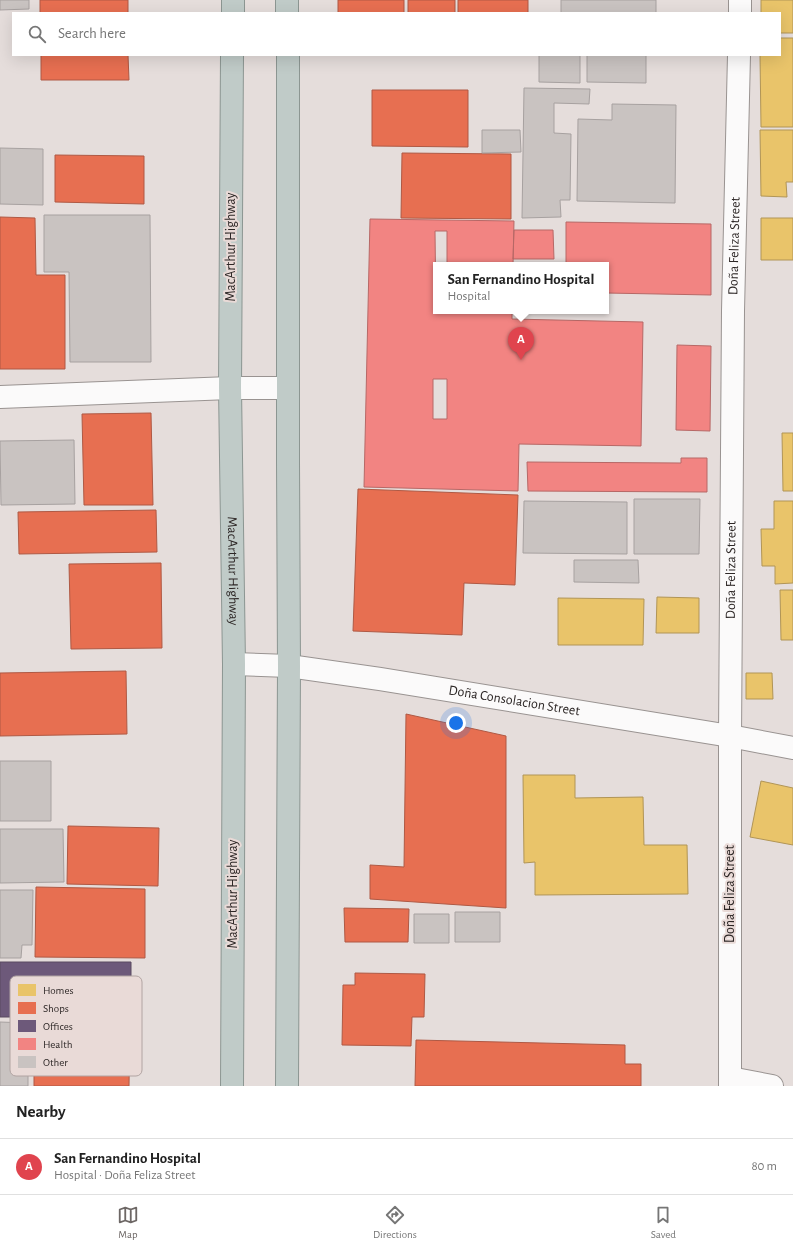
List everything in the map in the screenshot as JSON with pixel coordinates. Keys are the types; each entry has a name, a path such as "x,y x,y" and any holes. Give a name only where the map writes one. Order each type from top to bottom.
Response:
{"highway":[{"path":"233,0 233,12"},
{"path":"287,0 287,12"},
{"name":"MacArthur Highway","path":"232,56 230,388 234,664 232,1086"},
{"path":"288,56 288,1086"}],"street":[{"path":"740,0 740,12"},
{"name":"Doña Feliza Street","path":"730,1082 730,736 733,311 739,56"},
{"path":"0,397 230,388 288,388"},
{"name":"Doña Consolacion Street","path":"234,664 289,666 380,679 730,736 793,748"},
{"path":"730,1082 772,1086"}],"building: Homes":[{"path":"761,0 793,0 793,33 781,33 781,12 761,12"},
{"path":"781,38 793,38 793,127 761,127 760,56 781,56"},
{"path":"760,130 793,130 793,182 786,182 787,197 761,196"},
{"path":"761,218 793,218 793,260 761,260"},
{"path":"782,433 793,433 793,491 783,491"},
{"path":"774,501 793,501 793,583 775,584 775,566 762,566 761,529 774,529"},
{"path":"780,590 793,590 793,640 781,640"},
{"path":"657,597 699,598 699,633 656,633"},
{"path":"558,598 644,599 643,645 558,645"},
{"path":"746,673 772,673 773,699 746,699"},
{"path":"523,775 575,775 575,798 643,797 644,845 687,845 688,894 535,895 535,862 524,863"},
{"path":"761,781 793,788 793,845 750,837"}],"building: Shops":[{"path":"40,0 128,0 128,12 40,12"},
{"path":"338,0 404,0 404,12 338,12"},
{"path":"408,0 455,0 455,12 408,12"},
{"path":"458,0 528,0 528,12 458,12"},
{"path":"41,56 128,56 129,80 41,80"},
{"path":"372,90 468,90 468,147 372,146"},
{"path":"402,153 511,154 511,219 401,218"},
{"path":"55,155 144,156 144,204 55,202"},
{"path":"0,217 35,218 36,275 65,275 65,369 0,369"},
{"path":"151,413 153,505 84,505 82,414"},
{"path":"358,489 518,495 515,585 464,583 462,635 353,631"},
{"path":"156,510 157,552 19,554 18,512"},
{"path":"161,563 162,648 71,649 69,564"},
{"path":"126,671 127,734 0,736 0,673"},
{"path":"406,714 506,736 506,908 370,899 370,865 404,867"},
{"path":"68,826 159,828 158,886 67,884"},
{"path":"36,887 145,889 145,958 35,957"},
{"path":"344,908 409,909 408,942 345,942"},
{"path":"355,973 425,974 424,1017 412,1017 411,1046 342,1045 343,985 355,985"},
{"path":"416,1040 625,1045 625,1064 641,1064 641,1086 415,1086"},
{"path":"34,1076 129,1076 129,1086 34,1086"}],"building: Offices":[{"path":"0,962 131,962 131,976 10,976 10,1017 0,1017"}],"building: Health":[{"path":"370,219 514,221 513,262 447,262 447,231 435,231 435,262 433,262 433,314 512,314 512,319 643,322 641,446 519,444 518,491 364,487","holes":["433,379 447,379 447,419 433,419"]},
{"path":"566,222 711,224 711,295 609,293 609,262 566,262"},
{"path":"514,230 553,230 554,259 513,259"},
{"path":"677,345 711,346 710,431 676,430"},
{"path":"681,458 707,458 707,492 528,491 527,462 681,463"}],"building: Other":[{"path":"0,0 29,0 29,9 0,10"},
{"path":"561,0 656,0 656,12 561,12"},
{"path":"539,56 580,56 580,83 539,82"},
{"path":"587,56 646,56 646,83 587,82"},
{"path":"524,88 590,89 589,104 554,103 554,133 571,134 570,200 560,200 561,217 522,218"},
{"path":"612,104 676,105 675,203 577,201 578,119 612,120"},
{"path":"482,130 520,130 521,152 482,153"},
{"path":"0,148 43,149 43,205 0,204"},
{"path":"44,215 150,215 151,362 70,362 69,272 44,272"},
{"path":"74,440 75,504 1,505 0,441"},
{"path":"634,499 700,499 699,554 634,554"},
{"path":"524,501 627,502 627,554 523,553"},
{"path":"574,560 638,560 639,583 574,582"},
{"path":"0,761 51,761 51,821 0,821"},
{"path":"0,829 63,829 64,882 0,883"},
{"path":"0,890 33,890 32,945 22,945 21,958 0,958"},
{"path":"455,912 500,912 500,942 455,942"},
{"path":"414,914 449,914 449,943 414,943"},
{"path":"0,1022 10,1022 10,1076 28,1076 28,1086 0,1086"}],"place":[{"name":"San Fernandino Hospital","path":"521,360"}]}
